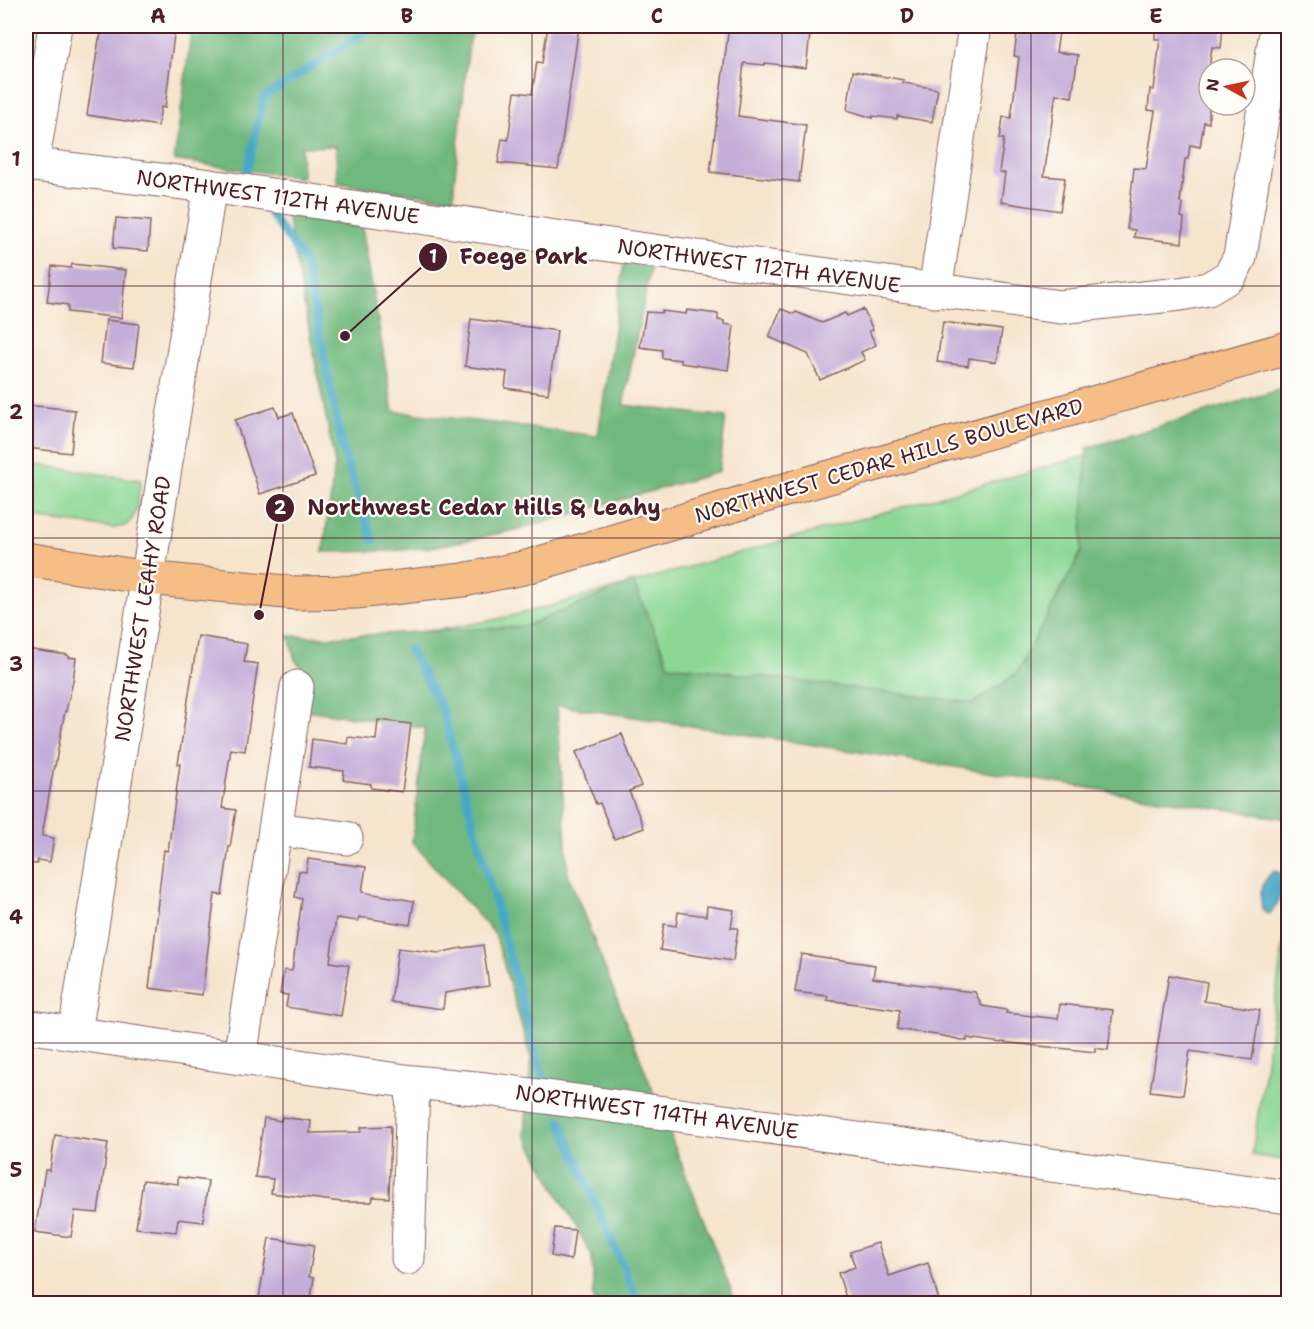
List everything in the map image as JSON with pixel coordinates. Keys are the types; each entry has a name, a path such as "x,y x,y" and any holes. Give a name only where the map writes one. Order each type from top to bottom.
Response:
{"main road":[{"name":"NORTHWEST CEDAR HILLS BOULEVARD","path":"26,559 148,578 295,593 356,592 463,580 555,559 805,484 1288,348"}],"street":[{"path":"29,164 54,26"},
{"path":"935,291 975,26"},
{"name":"NORTHWEST 112TH AVENUE","path":"29,164 210,186 603,244 1060,307 1180,294 1208,288 1230,276 1240,257 1277,26"},
{"name":"NORTHWEST LEAHY ROAD","path":"75,1033 210,186"},
{"path":"240,1058 297,687"},
{"path":"275,829 346,838"},
{"name":"NORTHWEST 114TH AVENUE","path":"26,1026 413,1082 497,1090 1288,1197"},
{"path":"408,1258 413,1082"}],"green space":[{"path":"192,26 477,26 469,42 454,199 337,183 336,146 301,147 302,178 174,160"},
{"path":"287,215 362,227 393,411 598,436 624,263 651,266 623,405 726,417 719,472 515,530 474,539 392,551 323,552 335,464"},
{"path":"1288,387 1288,819 557,705 568,874 736,1303 594,1303 592,1256 525,1134 531,1058 495,934 412,842 425,728 306,710 311,676 295,660 289,636 329,637 526,626 633,582 669,665 974,703 1017,673 1081,552 1087,448"},
{"path":"1288,399 1288,769 383,635 437,630 543,608"},
{"path":"26,463 141,480 133,518 124,526 114,528 26,517"},
{"path":"1288,914 1288,1161 1252,1155"}],"water":[{"path":"1275,871 1283,874 1282,884 1276,906 1269,914 1263,911 1261,894 1267,878"}],"building":[{"path":"102,26 175,26 165,108 161,107 158,126 87,115"},
{"path":"548,26 579,26 558,169 498,163 502,139 508,140 515,92 532,94 537,62 542,63"},
{"path":"729,26 811,26 806,68 744,63 738,116 806,125 799,182 710,172"},
{"path":"1018,26 1060,26 1056,52 1078,55 1072,97 1056,94 1044,176 1065,178 1060,211 1001,202 1005,173 999,172 1004,139 1000,139 1003,117 1011,118 1019,57 1014,56"},
{"path":"1155,26 1223,26 1221,48 1212,47 1211,57 1197,57 1197,117 1209,117 1209,123 1204,122 1200,147 1190,145 1188,159 1185,159 1180,203 1183,204 1181,217 1184,218 1182,243 1134,237 1135,230 1127,229 1134,168 1146,169 1155,111 1148,110 1150,89 1154,90 1160,39 1155,39"},
{"path":"853,71 938,89 932,122 897,116 897,119 873,116 873,118 847,110"},
{"path":"116,218 150,221 148,251 113,248"},
{"path":"72,264 126,270 121,318 68,312 68,305 47,302 52,266 71,268"},
{"path":"781,309 794,314 796,312 822,323 845,313 847,316 863,309 873,330 869,331 876,345 861,352 865,360 820,380 808,354 769,337"},
{"path":"687,310 718,314 718,320 734,326 728,370 681,363 681,360 662,358 662,350 640,347 646,312 686,314"},
{"path":"471,319 557,331 548,394 505,388 507,372 465,366"},
{"path":"106,320 139,324 134,367 101,363"},
{"path":"943,322 1002,330 997,362 969,358 968,366 937,362"},
{"path":"26,405 75,410 71,453 26,448"},
{"path":"275,407 279,417 293,413 315,476 260,494 235,420"},
{"path":"198,636 247,644 244,662 258,664 245,751 231,749 222,808 236,810 222,895 215,894 202,995 149,988 164,850 168,851 180,764 178,764"},
{"path":"26,649 76,658 42,836 54,838 50,862 38,860 37,864 26,863"},
{"path":"378,720 411,724 402,792 371,788 371,784 343,780 344,771 309,767 312,739 347,744 348,737 376,740"},
{"path":"622,734 641,786 629,791 644,828 614,839 600,803 596,804 576,752"},
{"path":"308,859 366,867 362,892 414,901 410,925 359,917 358,921 336,918 330,962 349,965 341,1016 286,1007 288,995 280,994 284,970 292,971 302,899 295,897 299,871 306,872"},
{"path":"707,906 734,910 731,928 738,928 733,961 660,950 664,924 676,926 678,912 706,916"},
{"path":"483,945 489,986 445,993 443,1009 391,1002 398,948 439,953"},
{"path":"801,954 875,965 873,978 975,992 982,1006 1007,1010 1006,1013 1058,1019 1060,1004 1113,1010 1108,1050 1095,1048 1095,1052 967,1038 967,1041 897,1029 900,1010 827,1000 828,996 795,992"},
{"path":"1169,975 1207,982 1204,1001 1260,1010 1252,1060 1190,1051 1183,1095 1150,1091"},
{"path":"282,1117 311,1121 310,1133 361,1132 361,1127 391,1126 389,1198 373,1197 372,1202 342,1202 271,1193 273,1179 255,1177 264,1118 281,1121"},
{"path":"55,1135 108,1143 98,1213 75,1211 71,1237 35,1232 45,1170 50,1170"},
{"path":"178,1177 208,1181 203,1222 178,1219 176,1232 136,1228 143,1180 178,1184"},
{"path":"555,1228 575,1230 571,1260 551,1256"},
{"path":"269,1238 314,1245 309,1277 314,1278 310,1304 258,1304"},
{"path":"878,1243 889,1276 928,1263 940,1304 848,1304 838,1273 855,1267 850,1252"}],"waterway":[{"path":"245,179 264,97 373,26"},
{"path":"271,215 305,262 343,450 373,541"},
{"path":"409,649 442,708 544,1083"},
{"path":"560,1120 639,1304"}],"place":[{"name":"Foege Park","path":"345,336"},
{"name":"Northwest Cedar Hills & Leahy","path":"259,615"}]}
